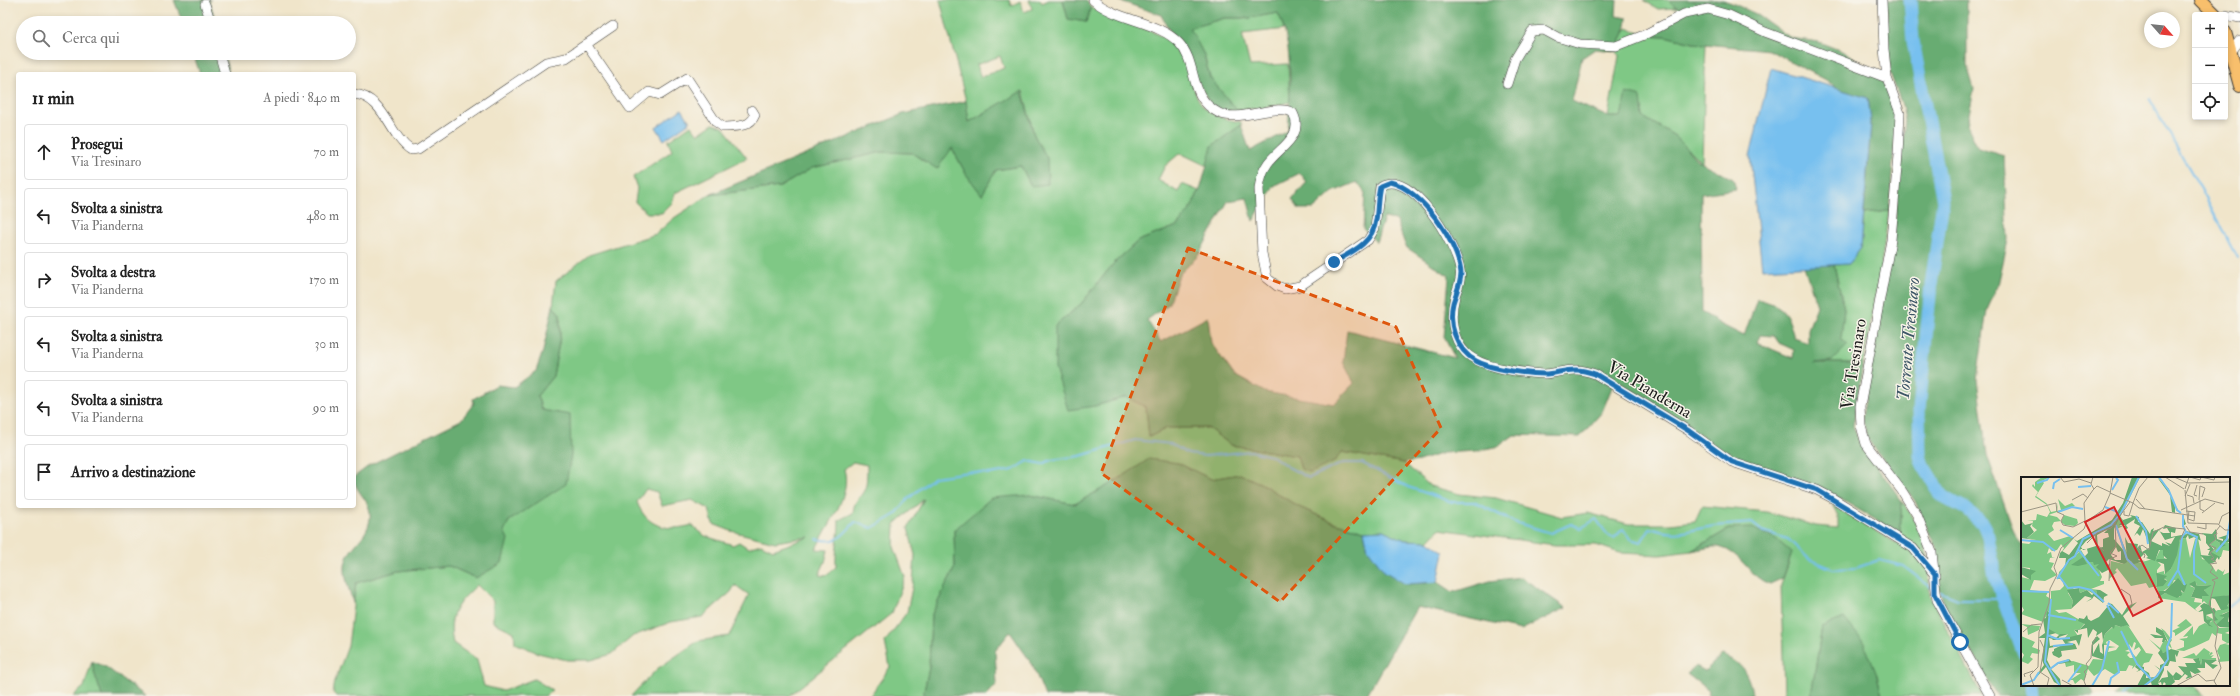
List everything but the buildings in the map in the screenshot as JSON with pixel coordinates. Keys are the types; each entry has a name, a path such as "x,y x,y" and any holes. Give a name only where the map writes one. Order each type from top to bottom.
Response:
{"main road":[{"path":"2201,0 2216,12"},
{"path":"2228,41 2240,86"}],"street":[{"name":"Via Pianderna","path":"1093,0 1114,13 1162,31 1175,39 1186,53 1200,95 1206,103 1217,112 1229,116 1248,115 1283,108 1293,113 1297,126 1293,137 1268,163 1260,178 1259,189 1264,264 1267,278 1277,286 1285,289 1300,286 1368,240 1375,228 1380,186 1386,183 1394,183 1409,191 1430,209 1454,252 1461,276 1453,304 1452,326 1458,343 1465,353 1476,361 1537,373 1578,370 1595,374 1689,431 1732,462 1768,476 1812,489 1834,499 1913,548 1935,574"},
{"name":"Via Tresinaro","path":"1882,0 1887,78 1900,113 1898,155 1891,240 1860,406 1860,426 1866,444 1902,491 1917,515 1930,547 1935,574 1935,590 1990,696"},
{"path":"205,4 209,16"},
{"path":"1507,84 1515,59 1532,31 1544,30 1557,37 1580,44 1616,46 1644,35 1684,14 1708,9 1729,15 1766,32 1887,78"},
{"path":"2228,16 2240,18"},
{"path":"356,94 361,95 372,102 387,117 405,146 411,150 418,149 546,62 566,58 613,26"},
{"path":"2232,52 2240,40"},
{"path":"586,44 630,108 650,92 660,95 687,78 716,122 723,127 752,122 755,115 752,110"},
{"path":"221,60 224,72"}],"highlighted area":[{"path":"1188,248 1396,327 1441,428 1280,602 1101,473"}],"green space":[{"path":"174,0 212,0 210,1 214,16 180,16"},
{"path":"940,0 1009,0 1011,6 1020,1 1024,12 1032,9 1029,0 1040,0 1042,3 1049,0 1063,0 1068,19 1086,22 1091,7 1147,29 1167,40 1174,46 1183,58 1201,103 1209,111 1222,118 1241,122 1241,125 1212,146 1207,166 1180,153 1165,166 1158,180 1178,192 1182,184 1199,191 1190,210 1177,226 1138,241 1113,264 1081,304 1055,326 1095,406 1126,397 1146,407 1149,437 1167,428 1208,428 1231,445 1297,456 1301,469 1334,462 1342,452 1404,463 1430,486 1459,494 1496,498 1562,517 1588,513 1628,524 1671,524 1695,521 1702,506 1767,512 1816,526 1838,528 1838,515 1832,505 1896,543 1900,534 1902,501 1915,522 1925,545 1928,559 1930,596 1982,696 1882,696 1877,675 1822,627 1811,696 1784,696 1781,585 1792,553 1729,529 1691,551 1660,555 1620,553 1596,545 1555,545 1439,529 1428,541 1405,540 1383,530 1364,531 1333,522 1299,507 1262,484 1240,474 1211,479 1178,463 1149,460 1075,504 1030,495 954,530 955,567 931,616 929,668 923,696 870,696 890,667 885,642 907,612 913,583 915,555 908,528 924,499 895,524 894,547 905,577 892,613 789,696 631,696 657,669 698,641 729,636 749,595 735,585 731,592 702,617 671,622 633,636 612,654 591,660 567,660 538,653 515,643 514,632 493,622 493,601 477,585 455,610 451,624 453,643 477,660 484,686 503,691 534,679 552,690 545,696 336,696 333,693 335,681 348,646 356,583 398,571 449,566 476,578 509,521 542,499 542,410 537,395 553,376 560,337 560,314 553,306 556,281 589,255 656,234 674,218 709,195 780,187 812,168 882,152 912,153 925,162 952,148 966,174 982,194 996,170 1021,166 1031,186 1047,158 1034,135 1023,91 969,122 966,101","holes":["1000,56 1004,68 981,77 976,65","853,462 867,465 866,485 863,493 855,504 853,513 839,520 836,567 825,576 819,575 825,562 828,550 816,549 842,500 846,479 844,469","646,489 657,492 662,506 692,500 709,509 713,524 731,531 775,542 809,537 773,550 761,544 748,548 739,542 733,545 705,536 692,525 675,528 659,526 646,517 637,502"]},
{"path":"1063,0 1086,0 1091,7 1086,22 1068,19"},
{"path":"1117,0 1617,0 1616,16 1627,18 1626,27 1617,51 1595,49 1582,58 1572,101 1608,117 1621,117 1626,93 1641,97 1643,117 1675,136 1698,161 1733,179 1736,189 1701,194 1702,312 1720,324 1744,336 1757,299 1779,307 1787,316 1794,338 1808,343 1808,329 1817,306 1804,266 1834,265 1844,309 1841,339 1848,345 1832,361 1814,363 1863,363 1853,426 1860,443 1902,501 1900,534 1820,487 1774,473 1739,459 1714,446 1688,426 1615,380 1602,412 1580,437 1514,435 1499,446 1476,451 1443,453 1419,461 1404,463 1342,452 1334,462 1310,473 1301,469 1297,456 1231,445 1208,428 1167,428 1149,437 1146,407 1126,397 1095,406 1068,410 1055,368 1055,326 1081,304 1113,264 1138,241 1177,226 1190,210 1201,187 1212,146 1241,125 1250,151 1288,131 1290,87 1289,55 1287,40 1278,13 1250,18 1225,18 1190,28 1204,55 1210,78 1236,109 1247,109 1235,115 1212,108 1161,15","holes":["1300,173 1307,182 1292,199 1299,209 1314,209 1333,192 1357,182 1365,193 1363,229 1376,242 1384,218 1396,220 1406,247 1449,276 1444,337 1455,358 1347,330 1343,362 1354,383 1334,404 1265,392 1234,375 1211,343 1208,317 1161,342 1147,320 1169,304 1179,275 1198,256 1228,201 1247,198 1253,221 1274,186","1760,335 1774,336 1779,343 1794,350 1793,358 1757,343"]},
{"path":"1643,0 1668,0 1677,8 1658,9"},
{"path":"1668,0 1723,0 1732,3 1756,14 1791,38 1819,42 1849,54 1883,81 1894,106 1896,125 1889,211 1864,214 1871,122 1868,98 1838,89 1826,80 1769,50 1693,43 1665,36 1644,35 1684,13"},
{"path":"1886,0 1967,0 1967,65 1974,89 1967,125 1978,148 2004,156 2008,240 1998,285 1987,309 1977,380 1987,455 2015,536 2021,544 2021,686 2090,686 2094,696 1997,696 1946,610 1938,585 1937,550 1915,501 1868,440 1862,418 1893,243 1905,119 1902,105 1890,73"},
{"path":"1278,13 1286,29 1242,34 1250,66 1288,64 1290,102 1261,109 1236,109 1210,78 1204,55 1189,28 1225,18 1250,18"},
{"path":"1627,28 1644,35 1665,36 1693,43 1706,43 1702,163 1675,136 1643,117 1608,117 1619,56 1617,51 1621,38"},
{"path":"195,60 226,60 229,72 199,72"},
{"path":"1022,91 1034,135 1047,158 1048,184 1031,186 1021,166 996,170 982,195 966,174 952,148 937,169 912,153 882,152 812,168 780,187 709,195 903,114 966,101 969,122"},
{"path":"713,124 723,127 747,158 675,193 672,203 662,213 647,213 635,202 637,188 633,177 672,151 668,141 691,125 698,134"},
{"path":"1889,211 1881,266 1863,363 1809,363 1848,345 1841,339 1844,309 1834,265 1849,264 1861,248 1864,214"},
{"path":"553,306 560,314 560,337 553,376 537,396 542,410 570,415 571,455 566,484 509,521 504,531 508,539 502,563 476,578 449,566 398,571 356,583 353,603 348,588 345,571 346,561 352,549 365,533 370,520 369,507 356,486 356,476 370,465 461,420 474,403 473,399 497,385 514,387 536,371 543,351"},
{"path":"1149,459 1178,463 1211,479 1240,474 1262,484 1299,507 1333,522 1364,531 1368,549 1405,584 1438,582 1453,592 1490,581 1521,577 1566,608 1521,630 1417,607 1366,696 1045,696 1032,664 1010,632 995,651 997,684 986,696 923,696 929,668 931,616 955,567 954,530 991,498 1030,495 1075,504 1114,482"},
{"path":"1752,528 1775,538 1792,553 1783,578 1770,584 1763,581 1734,554 1719,547 1691,551 1729,529"},
{"path":"1844,618 1864,643 1877,675 1882,696 1811,696 1822,627"},
{"path":"1722,655 1735,661 1744,670 1751,688 1752,696 1708,696 1709,691 1687,674 1696,666 1705,671"},
{"path":"92,661 102,696 73,696 84,687"},
{"path":"92,661 106,667 145,696 102,696"},
{"path":"2125,686 2196,686 2204,696 2114,696"}],"water":[{"path":"1771,68 1868,98 1871,122 1861,248 1849,264 1762,269 1750,156"},
{"path":"682,109 690,122 664,140 656,127"},
{"path":"1383,530 1405,540 1428,541 1444,552 1438,582 1405,584 1384,571 1368,549 1364,531"}],"waterway":[{"name":"Torrente Tresinaro","path":"1910,0 1913,41 1943,201 1931,285 1919,410 1920,456 1923,465 1942,496 1966,509 1983,524 1988,536 1995,577 2021,648"},
{"path":"2149,98 2202,191 2237,258"},
{"path":"817,539 830,541 835,540 846,532 855,522 872,528 896,514 908,499 934,477 969,472 990,474 1013,470 1028,461 1043,464 1051,460 1080,456 1135,440 1171,444 1188,454 1206,456 1251,451 1274,457 1288,467 1309,478 1343,463 1362,463 1408,487 1452,502 1474,502 1514,522 1551,533 1571,524 1581,528 1596,519 1607,534 1614,538 1623,529 1630,539 1641,542 1650,528 1676,533 1714,526 1752,523 1762,531 1788,539 1809,559 1833,569 1856,568 1879,560 1903,566 1932,588"},
{"path":"1940,592 1958,599 2002,599"},
{"path":"2230,605 2240,597"},
{"name":"Torrente Tresinaro","path":"2031,686 2032,696"},
{"path":"2121,696 2134,686"}],"route":[{"path":"1334,262 1363,244 1372,234 1375,228 1377,214 1376,205 1380,186 1390,182 1409,191 1424,202 1435,216 1458,261 1461,276 1453,304 1452,326 1458,343 1465,353 1476,361 1521,371 1544,374 1578,370 1595,374 1637,401 1689,431 1722,457 1768,476 1817,490 1834,499 1913,548 1921,556 1935,574 1934,586 1937,600 1960,642"}]}
